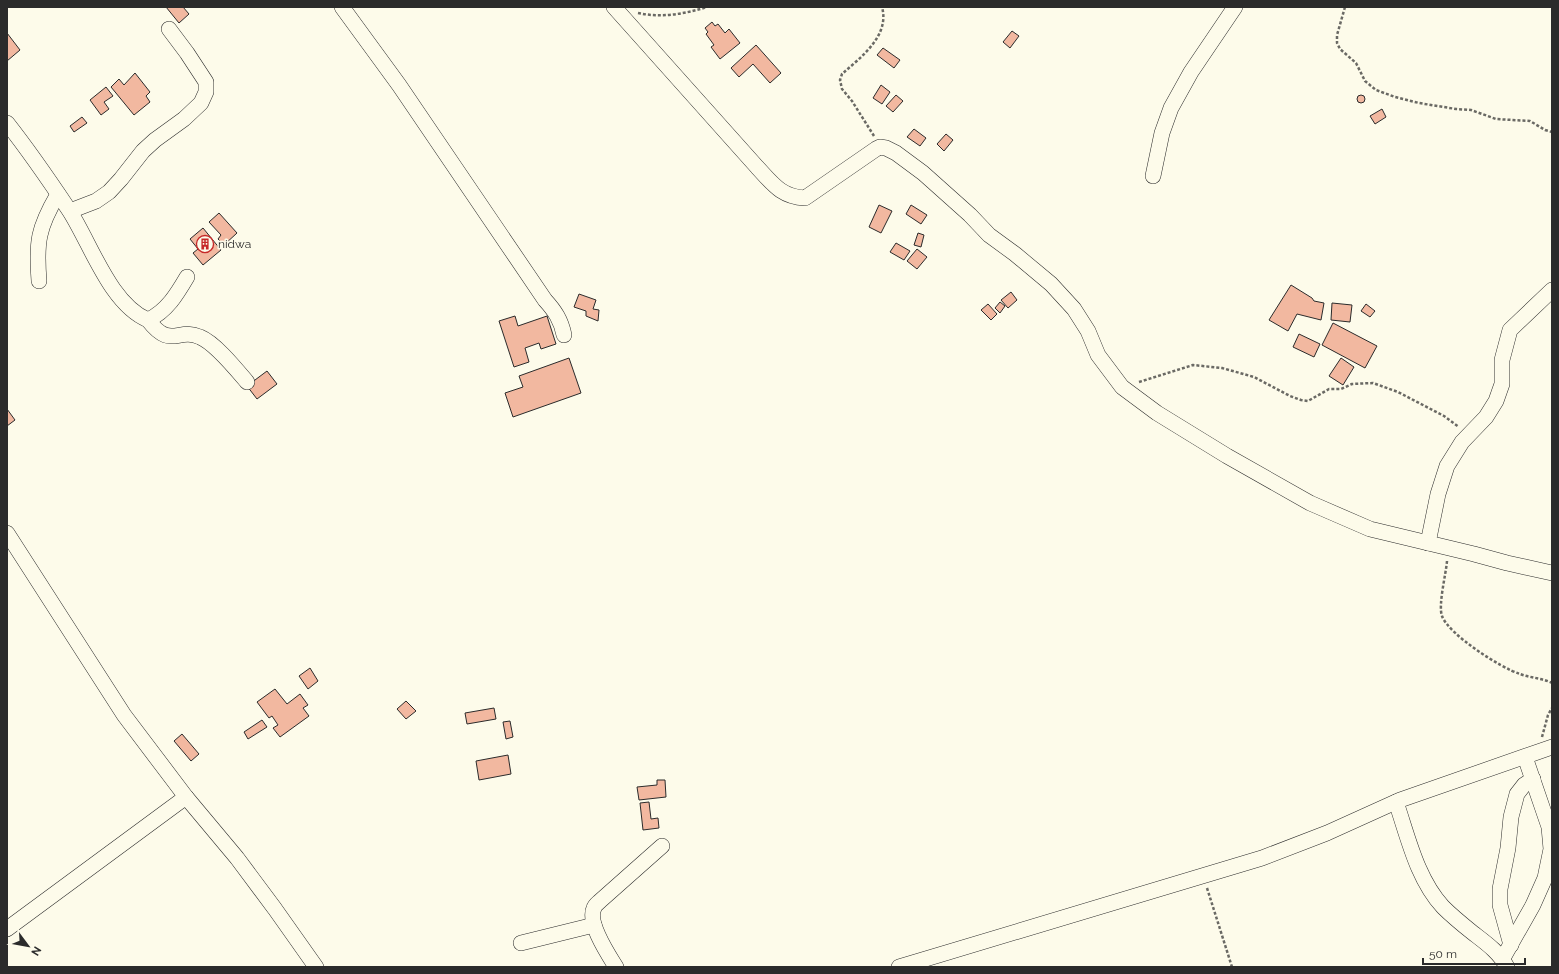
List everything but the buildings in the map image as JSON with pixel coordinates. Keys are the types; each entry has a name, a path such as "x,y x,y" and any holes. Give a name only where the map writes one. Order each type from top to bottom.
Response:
{"street":[{"path":"342,7 399,85 546,300 556,311 562,324 564,335"},
{"path":"614,7 752,162 781,192 789,196 805,198 880,147 886,148 896,153 923,174 989,235 1015,254 1051,284 1074,309 1088,331 1098,356 1122,387 1157,413 1227,456 1310,503 1370,528 1552,573"},
{"path":"1153,176 1162,134 1171,108 1191,72 1235,7"},
{"path":"70,211 96,201 110,192 143,151 154,140 184,119 201,103 206,92 206,82 169,29"},
{"path":"7,123 70,211 109,283 125,303 138,316 148,320 155,329 164,335 175,337 190,335 200,337 210,342 247,382"},
{"path":"39,281 37,247 40,230 48,211 58,194"},
{"path":"148,320 158,315 172,301 187,277"},
{"path":"1428,543 1438,494 1447,466 1462,442 1486,417 1496,401 1502,384 1502,360 1510,330 1552,290"},
{"path":"7,533 104,687 186,797 237,858 316,967"},
{"path":"1505,963 1510,945 1533,905 1545,878 1551,849 1549,827 1533,779 1539,752"},
{"path":"899,967 1262,858 1327,833 1396,802 1539,752"},
{"path":"1510,945 1500,905 1500,889 1508,848 1511,817 1517,794 1524,785 1533,779"},
{"path":"7,929 186,797"},
{"path":"1396,802 1414,855 1429,890 1443,906 1472,932 1491,946 1505,963"},
{"path":"616,967 594,925 592,916 594,908 600,900 662,846"},
{"path":"521,943 594,925"}],"path":[{"path":"614,7 641,13 663,15 688,14 707,7"},
{"path":"880,147 867,123 842,89 840,80 842,74 873,45 880,33 884,15 882,7"},
{"path":"1345,7 1337,35 1337,43 1340,49 1356,63 1365,80 1376,90 1395,97 1419,103 1456,110 1471,110 1496,119 1530,121 1545,130 1552,132"},
{"path":"1122,387 1193,365 1222,368 1242,373 1254,377 1290,396 1308,401 1329,389 1341,389 1352,384 1373,383 1398,392 1444,416 1470,434"},
{"path":"1449,548 1441,603 1442,616 1450,628 1460,638 1477,650 1511,671 1544,679 1552,683"},
{"path":"1539,752 1543,731 1552,708"},
{"path":"1203,876 1232,967"}],"place":[{"name":"nidwa","path":"205,244"}]}
